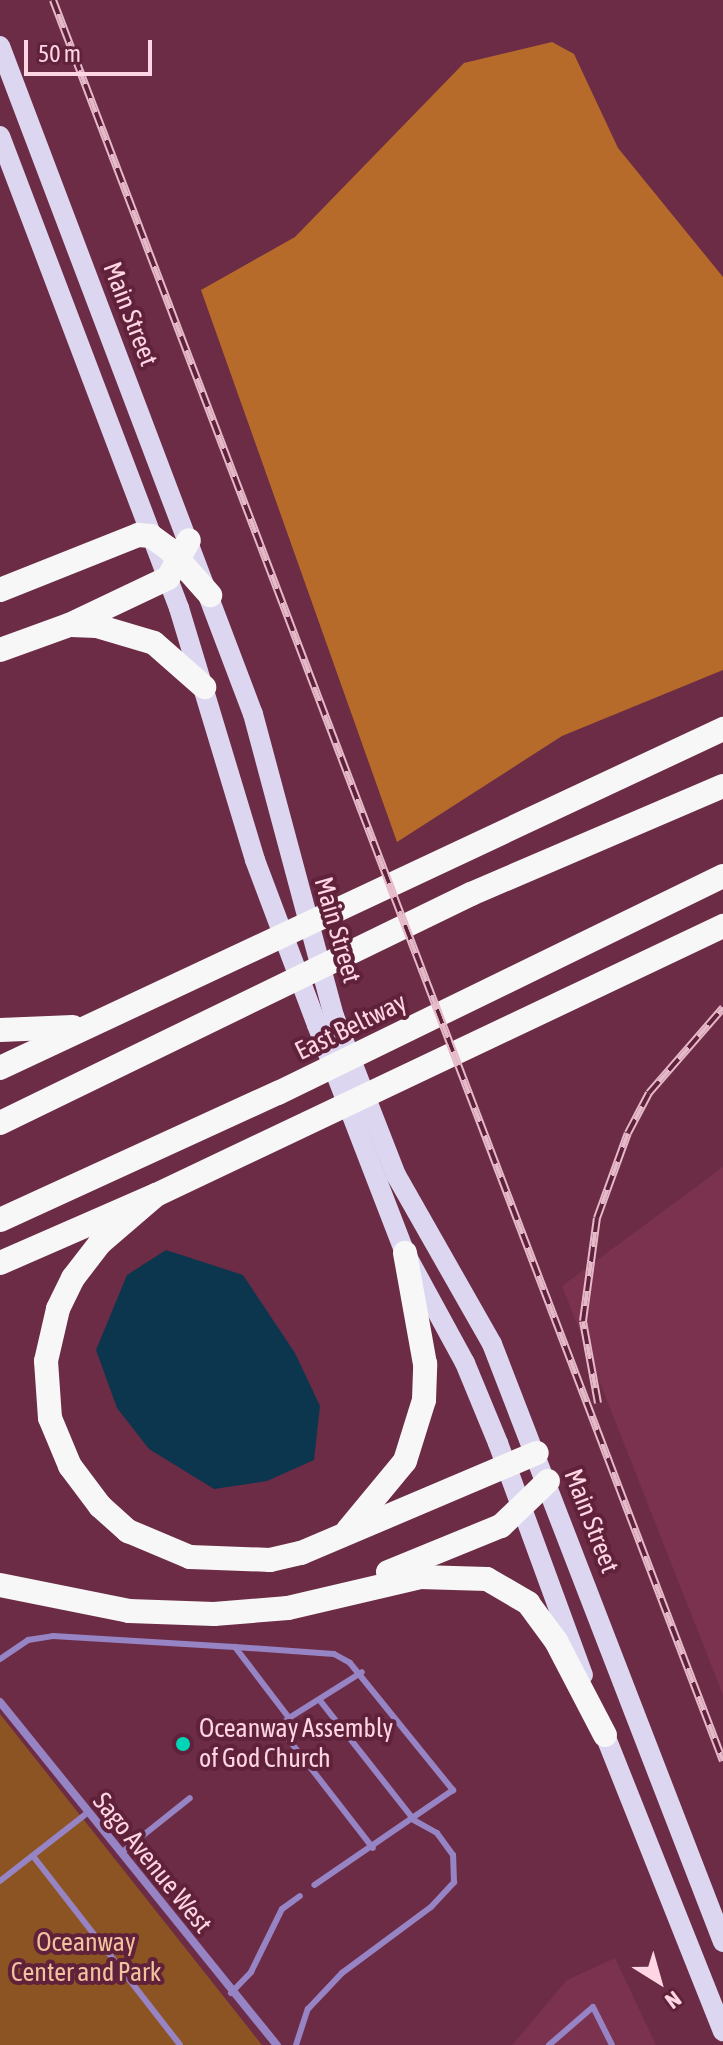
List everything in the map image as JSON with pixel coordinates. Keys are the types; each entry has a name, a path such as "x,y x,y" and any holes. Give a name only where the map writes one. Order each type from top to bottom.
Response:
{"highway":[{"path":"0,590 99,547 138,535 151,536 179,559 210,595"},
{"path":"0,650 69,625 179,559"},
{"path":"69,625 97,626 154,643 204,687"},
{"path":"0,1068 723,729"},
{"path":"0,1123 471,894 723,786"},
{"name":"East Beltway","path":"0,1220 278,1093 723,876"},
{"path":"0,1263 156,1195 723,926"},
{"path":"0,1030 55,1030 103,1022"},
{"path":"156,1195 100,1243 58,1309 46,1361 50,1418 70,1466 100,1506 128,1531 190,1557 270,1560 344,1534 537,1453"},
{"path":"344,1534 405,1461 424,1400 425,1364 405,1253"},
{"path":"288,1608 490,1531 548,1481"},
{"path":"0,1585 129,1611 214,1614 288,1608 420,1577 487,1579 528,1603 556,1641 605,1735"}],"main road":[{"name":"Main Street","path":"0,46 179,559 204,687 255,860 405,1253 465,1363 523,1505 605,1735 723,2031"},
{"path":"0,136 151,536"},
{"name":"Main Street","path":"210,595 274,784 300,902 334,1016 396,1175 492,1344 548,1481 723,1942"}],"street":[{"name":"Sago Avenue West","path":"0,1702 231,1993 277,2045"}],"lane":[{"path":"0,1659 28,1640 53,1636 334,1654 362,1672 453,1790 414,1820 314,1885"},
{"path":"235,1647 289,1718"},
{"path":"362,1672 279,1727 373,1848"},
{"path":"296,2045 308,2009 342,1973 431,1907 454,1882 453,1855 437,1833 414,1820 321,1702"},
{"path":"119,1854 190,1798"},
{"path":"0,1881 87,1813"},
{"path":"33,1856 180,2045"},
{"path":"231,1993 251,1972 282,1909 300,1896"},
{"path":"550,2044 593,2007 612,2045"},
{"path":"550,2044 560,2045"}],"shaded area":[{"path":"552,42 574,54 618,148 723,277 723,670 562,736 397,842 201,290 295,237 464,63"},
{"path":"723,1167 723,1695 562,1286"},
{"path":"615,1958 656,2045 512,2045 567,1980"}],"green space":[{"name":"Oceanway Center and Park","path":"0,1714 262,2045 0,2045"}],"water":[{"path":"166,1250 243,1275 295,1353 320,1406 314,1460 267,1481 214,1489 149,1449 117,1408 96,1350 127,1275"}],"railway":[{"path":"53,0 723,1761"},
{"path":"598,1403 583,1321 597,1218 628,1133 649,1093 723,1008"}],"place":[{"name":"Oceanway Assembly of God Church","path":"183,1744"}]}
